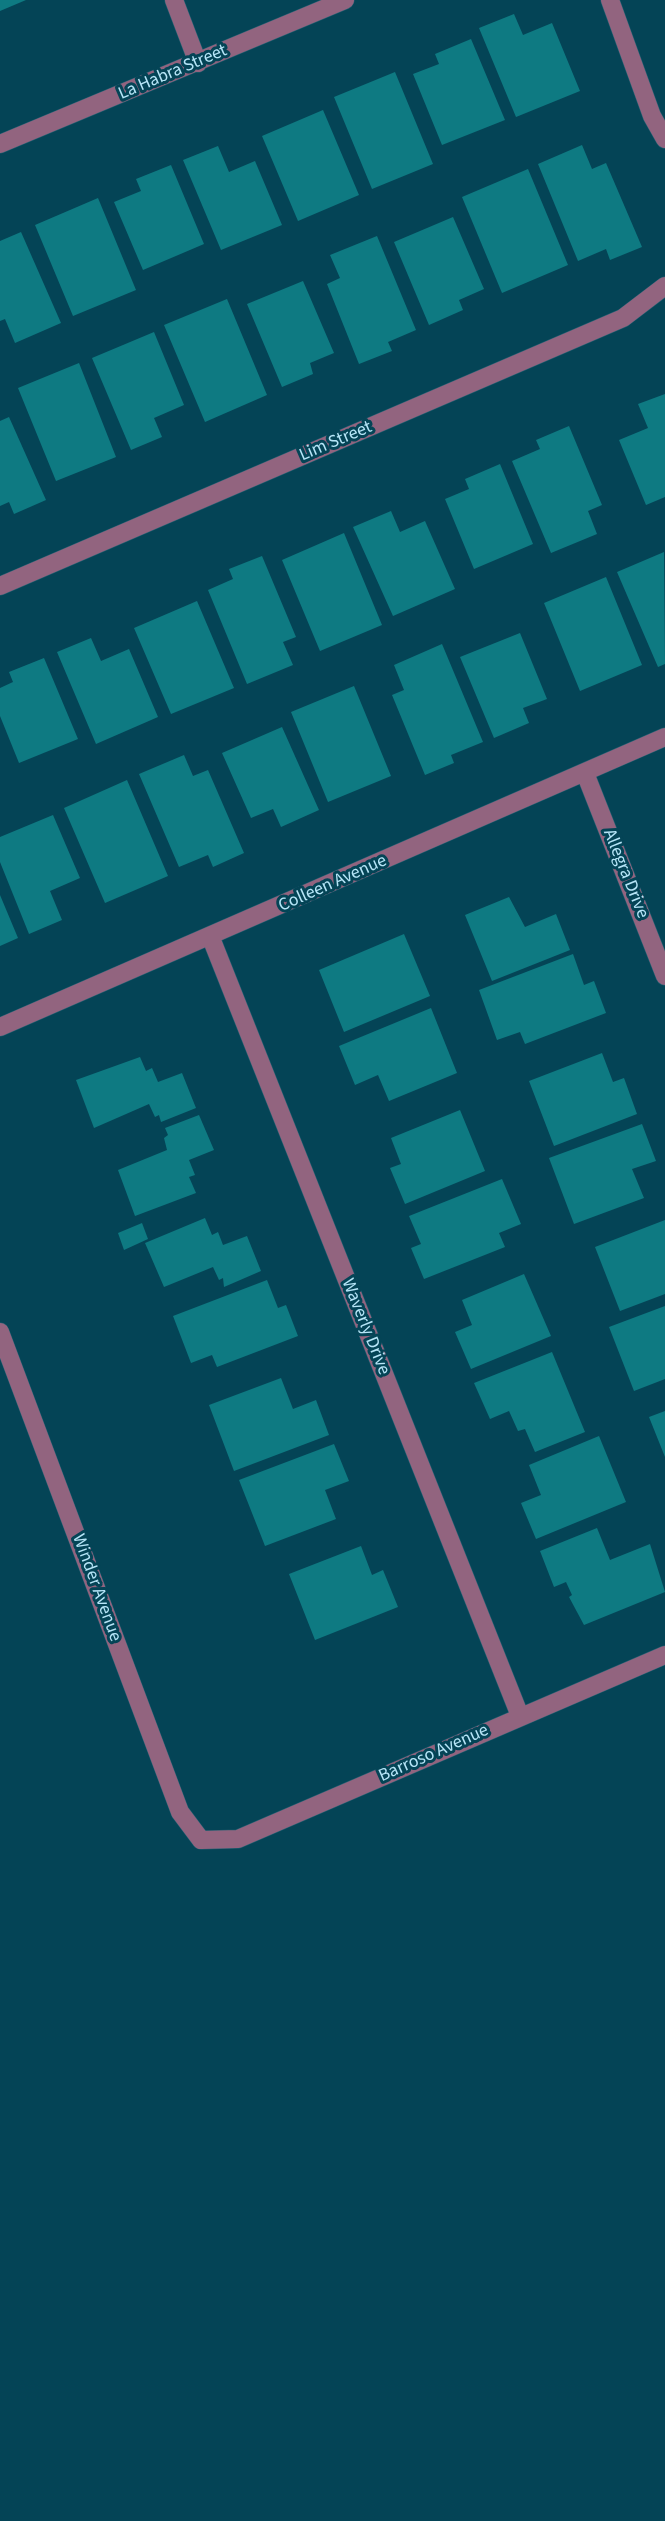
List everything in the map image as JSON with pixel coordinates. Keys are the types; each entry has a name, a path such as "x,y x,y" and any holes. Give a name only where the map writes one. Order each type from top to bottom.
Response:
{"street":[{"path":"173,0 198,63"},
{"name":"La Habra Street","path":"0,144 345,0"},
{"path":"610,0 652,116 665,139"},
{"name":"Lim Street","path":"0,586 623,318 665,286"},
{"name":"Colleen Avenue","path":"0,1027 211,938 665,737"},
{"name":"Allegra Drive","path":"585,773 665,976"},
{"name":"Waverly Drive","path":"211,938 520,1716"},
{"name":"Winder Avenue","path":"0,1332 8,1378 180,1812 201,1840"},
{"name":"Barroso Avenue","path":"201,1840 237,1839 665,1654"}],"building":[{"path":"0,0 26,0 0,11"},
{"path":"514,14 523,35 552,23 580,91 516,117 479,28"},
{"path":"471,39 505,120 442,145 413,74 439,64 435,54"},
{"path":"395,72 433,164 372,189 334,97"},
{"path":"323,110 359,195 298,221 262,136"},
{"path":"582,145 592,169 606,163 642,247 610,260 606,249 578,261 538,164"},
{"path":"218,146 229,172 255,161 282,225 221,250 183,160"},
{"path":"171,165 204,244 143,270 114,202 141,191 136,179"},
{"path":"528,169 568,265 502,293 462,197"},
{"path":"98,198 136,290 73,316 35,225"},
{"path":"453,217 484,289 459,300 463,310 429,325 394,242"},
{"path":"21,232 61,323 15,343 5,319 0,321 0,241"},
{"path":"377,236 416,330 388,342 392,351 359,364 327,284 340,278 330,255"},
{"path":"303,281 334,353 310,363 313,374 282,387 247,304"},
{"path":"227,299 267,395 205,422 164,325"},
{"path":"154,332 184,405 154,418 162,437 131,450 92,358"},
{"path":"79,363 116,457 56,481 18,388"},
{"path":"665,394 665,497 646,505 619,440 648,428 638,404"},
{"path":"9,417 46,500 14,514 9,502 0,506 0,421"},
{"path":"569,426 602,505 588,511 597,534 551,553 512,461 540,449 536,440"},
{"path":"500,464 533,544 474,569 445,499 469,489 465,479"},
{"path":"391,511 400,532 425,521 455,589 393,616 353,527"},
{"path":"344,533 382,625 320,651 282,560"},
{"path":"664,552 665,664 658,667 617,572"},
{"path":"262,556 296,637 283,642 293,665 247,684 208,590 233,579 229,569"},
{"path":"606,577 642,665 580,691 544,603"},
{"path":"197,601 234,688 171,714 134,628"},
{"path":"520,633 547,699 523,708 529,723 494,738 460,657"},
{"path":"91,638 101,661 129,649 158,717 96,744 57,652"},
{"path":"442,644 483,742 451,755 454,763 425,775 392,695 404,690 394,665"},
{"path":"44,658 78,739 19,763 0,716 0,688 13,682 9,672"},
{"path":"354,686 391,776 328,802 291,712"},
{"path":"282,727 319,810 281,827 273,809 251,818 222,753"},
{"path":"184,755 193,776 208,770 244,853 213,867 208,855 179,867 139,774"},
{"path":"127,780 168,876 105,903 64,808"},
{"path":"53,815 80,878 50,891 62,920 29,934 0,862 0,837"},
{"path":"0,895 18,938 0,946"},
{"path":"509,897 525,927 556,914 570,950 492,981 465,915"},
{"path":"404,934 430,996 344,1032 319,970"},
{"path":"573,954 584,985 594,981 606,1013 525,1044 520,1032 497,1040 479,990"},
{"path":"431,1008 457,1073 389,1101 378,1075 355,1085 339,1046"},
{"path":"602,1053 613,1082 624,1078 637,1114 554,1146 529,1081"},
{"path":"140,1057 146,1071 152,1068 158,1082 182,1073 196,1108 161,1122 159,1115 155,1117 149,1104 94,1128 76,1080"},
{"path":"460,1110 485,1171 405,1204 390,1168 401,1164 391,1138"},
{"path":"199,1115 214,1150 189,1160 195,1175 189,1177 196,1193 135,1216 118,1170 167,1150 164,1138 168,1135 165,1128"},
{"path":"642,1124 656,1161 632,1169 644,1198 574,1224 549,1158"},
{"path":"502,1179 521,1224 499,1233 505,1247 424,1279 411,1248 421,1244 409,1216"},
{"path":"205,1218 212,1235 218,1232 223,1245 247,1236 261,1271 224,1287 223,1278 219,1280 213,1267 164,1287 145,1243"},
{"path":"665,1220 665,1294 620,1311 595,1247"},
{"path":"142,1223 148,1239 124,1250 118,1233"},
{"path":"524,1274 551,1336 471,1369 455,1332 472,1325 462,1300"},
{"path":"267,1280 278,1308 286,1305 298,1336 217,1367 212,1355 191,1363 173,1316"},
{"path":"665,1306 665,1379 634,1391 609,1327"},
{"path":"552,1352 585,1432 535,1452 525,1429 518,1431 509,1411 490,1419 474,1383"},
{"path":"281,1378 293,1409 316,1400 329,1435 234,1471 209,1405"},
{"path":"665,1411 665,1457 649,1417"},
{"path":"599,1436 626,1502 536,1539 521,1503 541,1495 529,1465"},
{"path":"334,1444 349,1481 325,1490 336,1519 265,1546 239,1480"},
{"path":"597,1528 610,1560 650,1544 665,1592 584,1625 569,1597 572,1595 566,1582 554,1587 540,1551"},
{"path":"361,1546 372,1575 383,1570 398,1607 315,1640 289,1574"}]}
